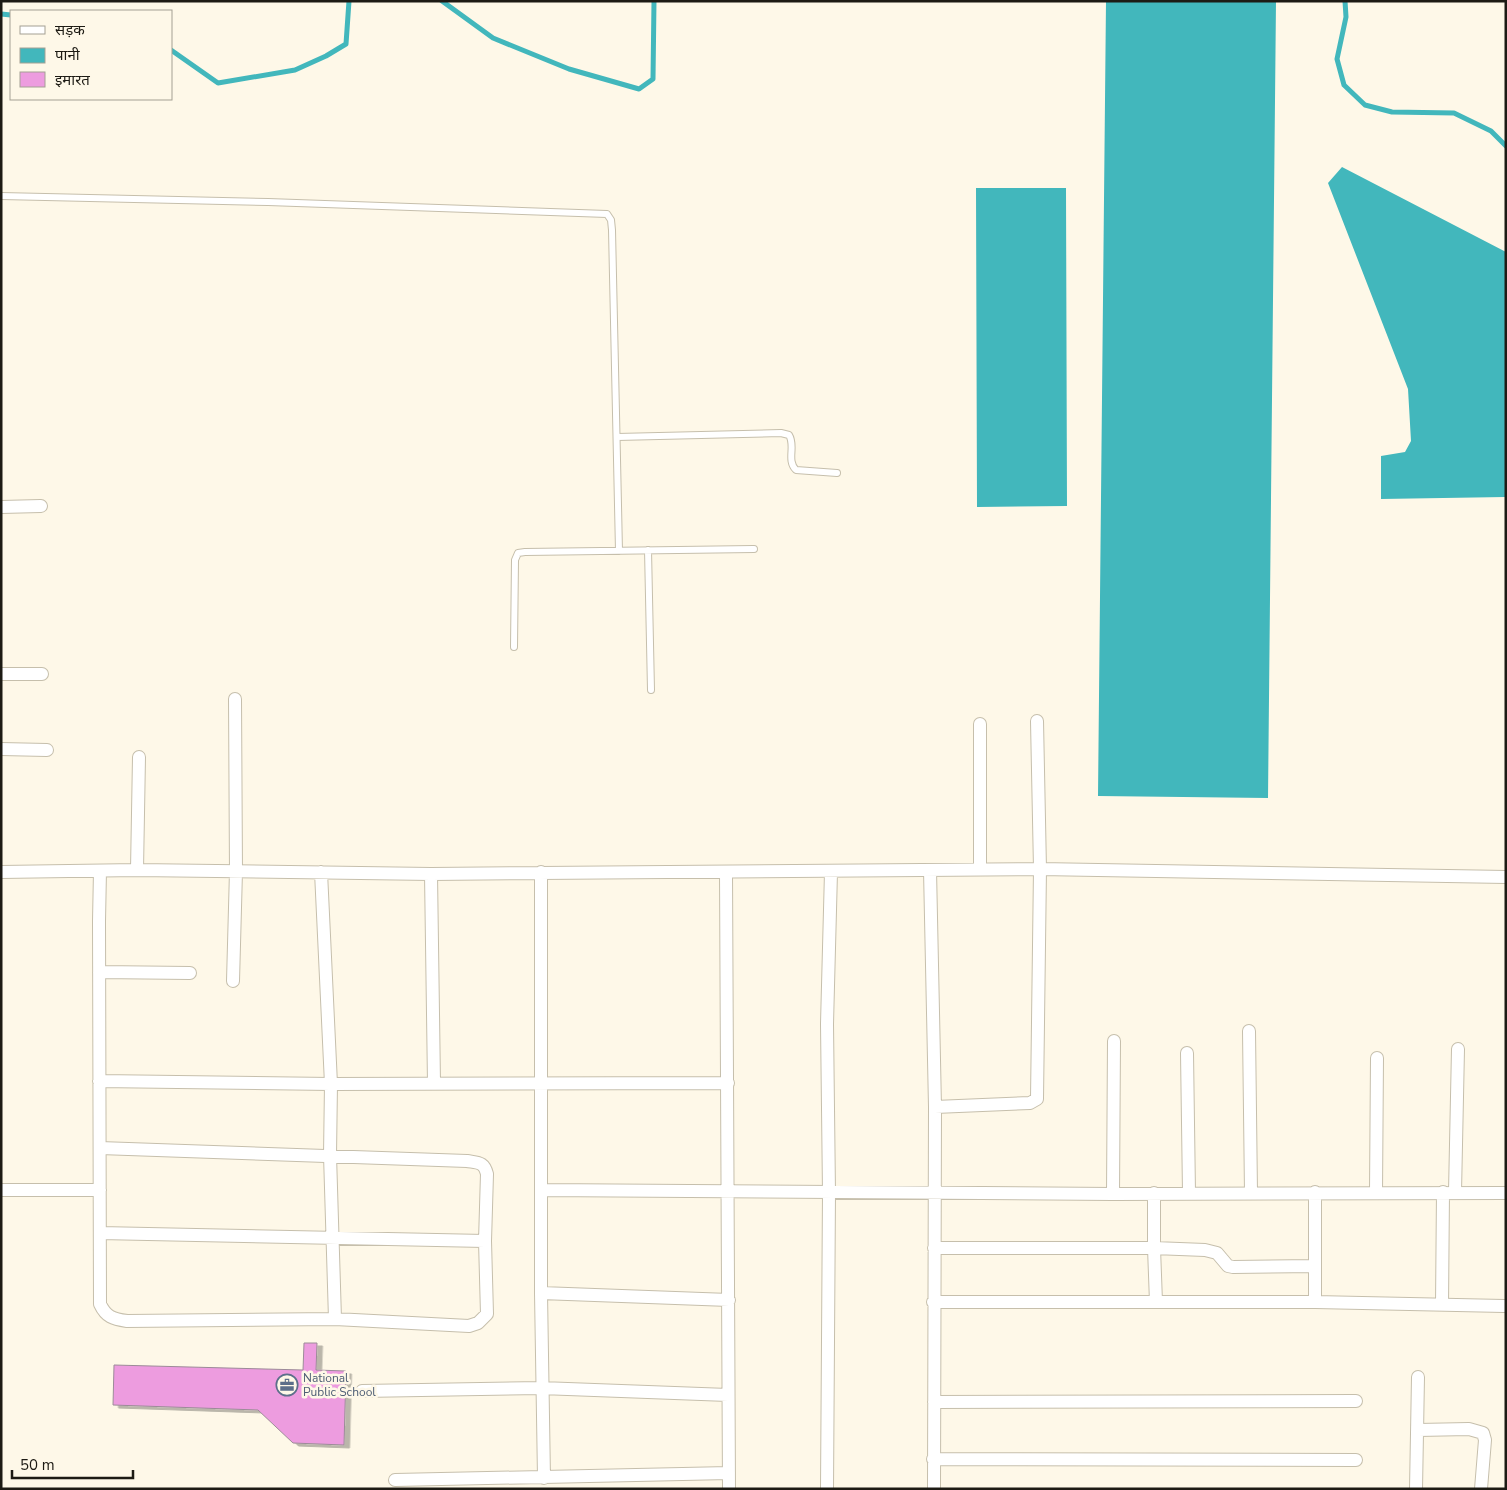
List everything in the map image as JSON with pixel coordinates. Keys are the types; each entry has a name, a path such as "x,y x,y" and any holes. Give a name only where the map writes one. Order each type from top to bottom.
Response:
{"street":[{"path":"1,507 41,506"},
{"path":"1,674 42,674"},
{"path":"233,982 236,871 235,699"},
{"path":"935,1107 1030,1104 1036,1099 1040,869 1037,721"},
{"path":"980,724 980,870"},
{"path":"1,749 47,750"},
{"path":"136,870 139,757"},
{"path":"1,872 136,870 431,874 1040,869 1506,877"},
{"path":"930,870 935,1107 934,1489"},
{"path":"100,871 99,972 100,1304 103,1311 110,1318 127,1320 335,1319 475,1324 483,1320 487,1314 487,1174 486,1167 483,1164 467,1161 330,1155 100,1148"},
{"path":"321,872 331,1084 330,1155 335,1319"},
{"path":"541,872 541,1388 544,1478"},
{"path":"726,872 729,1489"},
{"path":"827,1489 830,1193 827,1024 831,872"},
{"path":"431,874 434,1083"},
{"path":"99,972 190,973"},
{"path":"1249,1031 1251,1192"},
{"path":"1113,1194 1114,1041"},
{"path":"1442,1305 1458,1049"},
{"path":"1187,1053 1189,1193"},
{"path":"1376,1192 1377,1058"},
{"path":"99,1081 331,1084 728,1083"},
{"path":"1,1190 100,1190"},
{"path":"541,1190 728,1193 1506,1193"},
{"path":"1314,1192 1315,1302"},
{"path":"1154,1193 1156,1302"},
{"path":"100,1233 486,1241"},
{"path":"934,1248 1154,1248 1213,1251 1221,1256 1228,1266 1233,1267 1315,1266"},
{"path":"541,1294 729,1300"},
{"path":"934,1302 1315,1302 1504,1306"},
{"path":"1416,1489 1418,1377"},
{"path":"362,1391 541,1388 728,1394"},
{"path":"934,1402 1356,1401"},
{"path":"1418,1430 1469,1429 1483,1433 1485,1440 1481,1489"},
{"path":"934,1459 1356,1460"},
{"path":"395,1480 486,1483 544,1478 729,1473"}],"lane":[{"path":"1,196 268,202 607,214 612,230 619,551"},
{"path":"617,437 781,432 789,435 792,441 791,463 796,470 836,473"},
{"path":"514,647 515,560 518,553 754,549"},
{"path":"648,550 651,690"}],"water":[{"path":"1106,1 1276,1 1268,798 1098,796"},
{"path":"1342,167 1506,252 1505,497 1381,499 1381,456 1405,452 1411,441 1408,389 1328,183"},
{"path":"976,188 1066,188 1067,506 977,507"}],"building":[{"path":"304,1343 317,1343 316,1370 346,1371 344,1445 293,1443 258,1410 113,1405 114,1365 303,1370"}],"waterway":[{"path":"172,51 218,83 295,70 326,56 346,44 349,1"},
{"path":"442,1 493,38 569,69 639,89 653,79 654,1"},
{"path":"1345,1 1346,17 1337,59 1344,85 1365,105 1392,112 1454,113 1491,131 1506,146"},
{"path":"1,14 10,15"}],"place":[{"name":"National Public School","path":"287,1385"}]}
